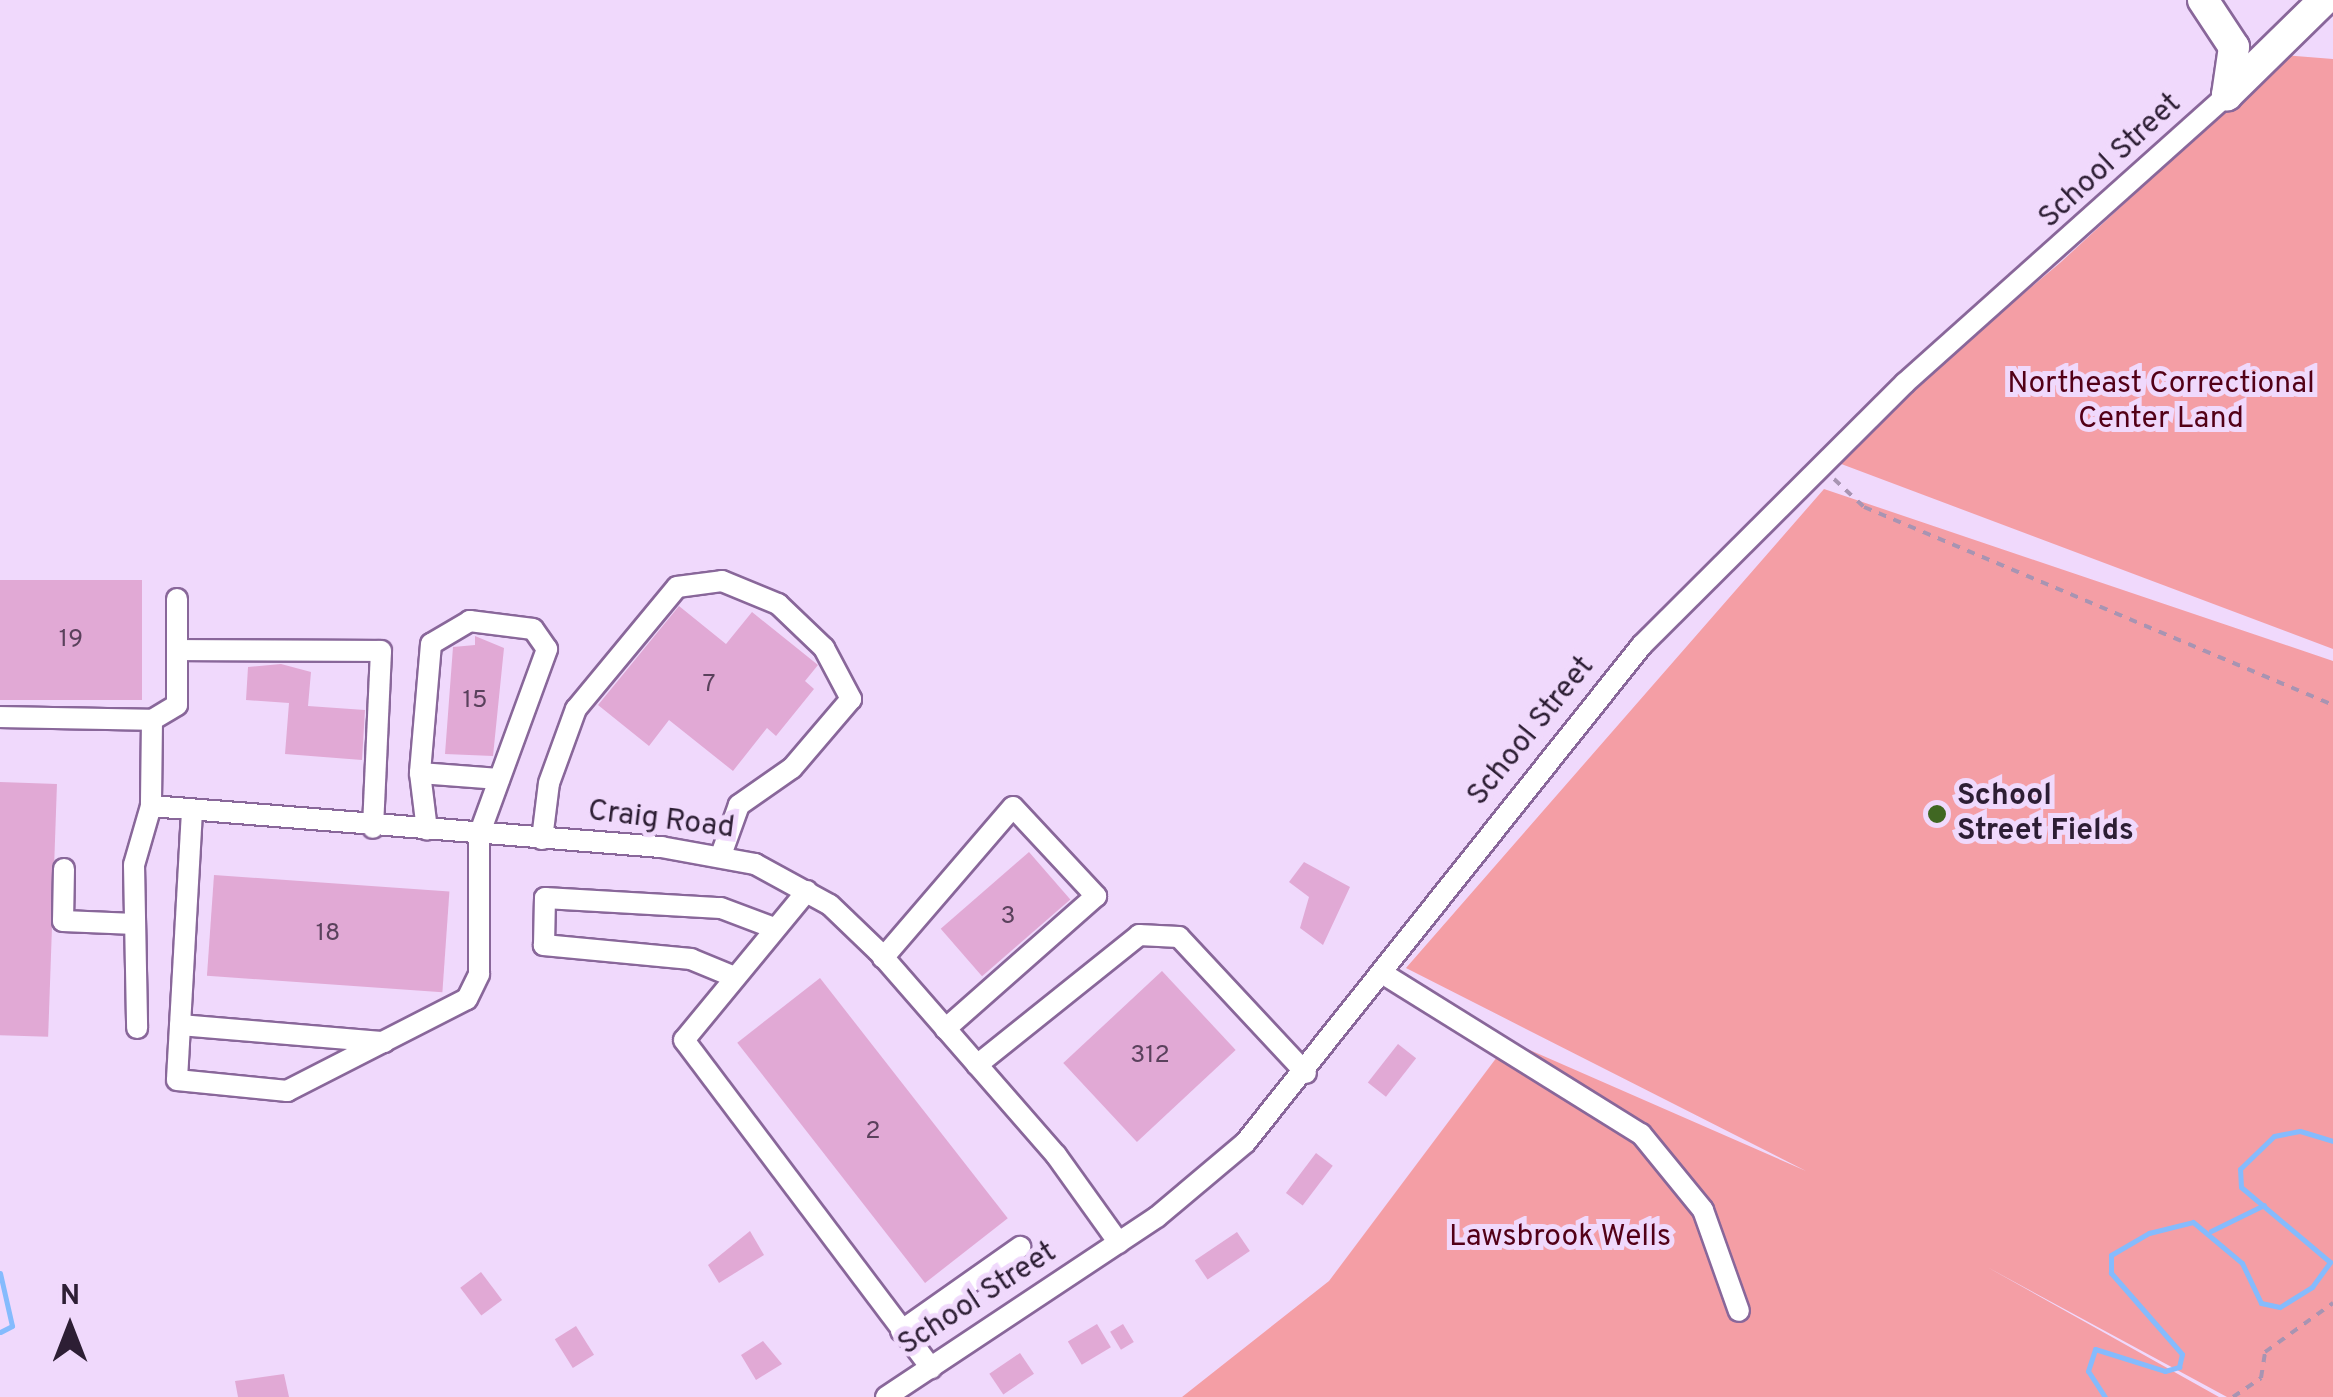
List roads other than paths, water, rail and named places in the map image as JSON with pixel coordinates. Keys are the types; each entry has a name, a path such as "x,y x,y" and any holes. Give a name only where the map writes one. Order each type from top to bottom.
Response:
{"highway":[{"path":"2203,0 2234,47 2227,95"},
{"path":"2227,95 2324,0"}],"street":[{"name":"School Street","path":"886,1397 1118,1243 1205,1179 1306,1073 1642,646 1821,466 2227,95"},
{"path":"542,839 549,783 576,709 677,587 722,581 778,604 824,648 851,699 792,768 739,806 720,855"},
{"path":"0,718 152,720 177,704 177,599"},
{"path":"192,811 177,1080 288,1091 467,999 479,974 479,835 547,648 521,626 470,621 438,634 420,773 427,830"},
{"path":"177,650 381,651 373,828"},
{"path":"137,1028 134,865 150,806 152,720"},
{"path":"420,773 499,779"},
{"name":"Craig Road","path":"150,806 720,855 806,891 883,958 977,1065 1118,1243"},
{"path":"883,958 1013,807 1096,896 945,1028"},
{"path":"64,868 63,921 135,924"},
{"path":"806,891 732,976 684,1040 690,1057 931,1368"},
{"path":"732,976 691,958 544,945 545,898 721,908 774,928"},
{"path":"977,1065 1139,935 1178,937 1306,1073"},
{"path":"1382,973 1641,1134 1704,1210 1738,1310"},
{"path":"180,1025 386,1042"},
{"path":"901,1331 1020,1247"}],"waterway":[{"path":"2105,1397 2088,1371 2095,1349 2165,1371 2179,1367 2182,1354 2111,1273 2111,1255 2149,1233 2193,1222 2242,1263 2261,1303 2280,1307 2312,1287 2330,1262 2241,1187 2240,1169 2274,1136 2300,1131 2333,1141"},
{"path":"2211,1231 2264,1205"},
{"path":"0,1273 12,1326 0,1332"}],"place":[{"name":"School Street Fields","path":"1937,814"}],"park label":[{"name":"Northeast Correctional Center Land","path":"2161,402"},
{"name":"Lawsbrook Wells","path":"1560,1238"}]}
